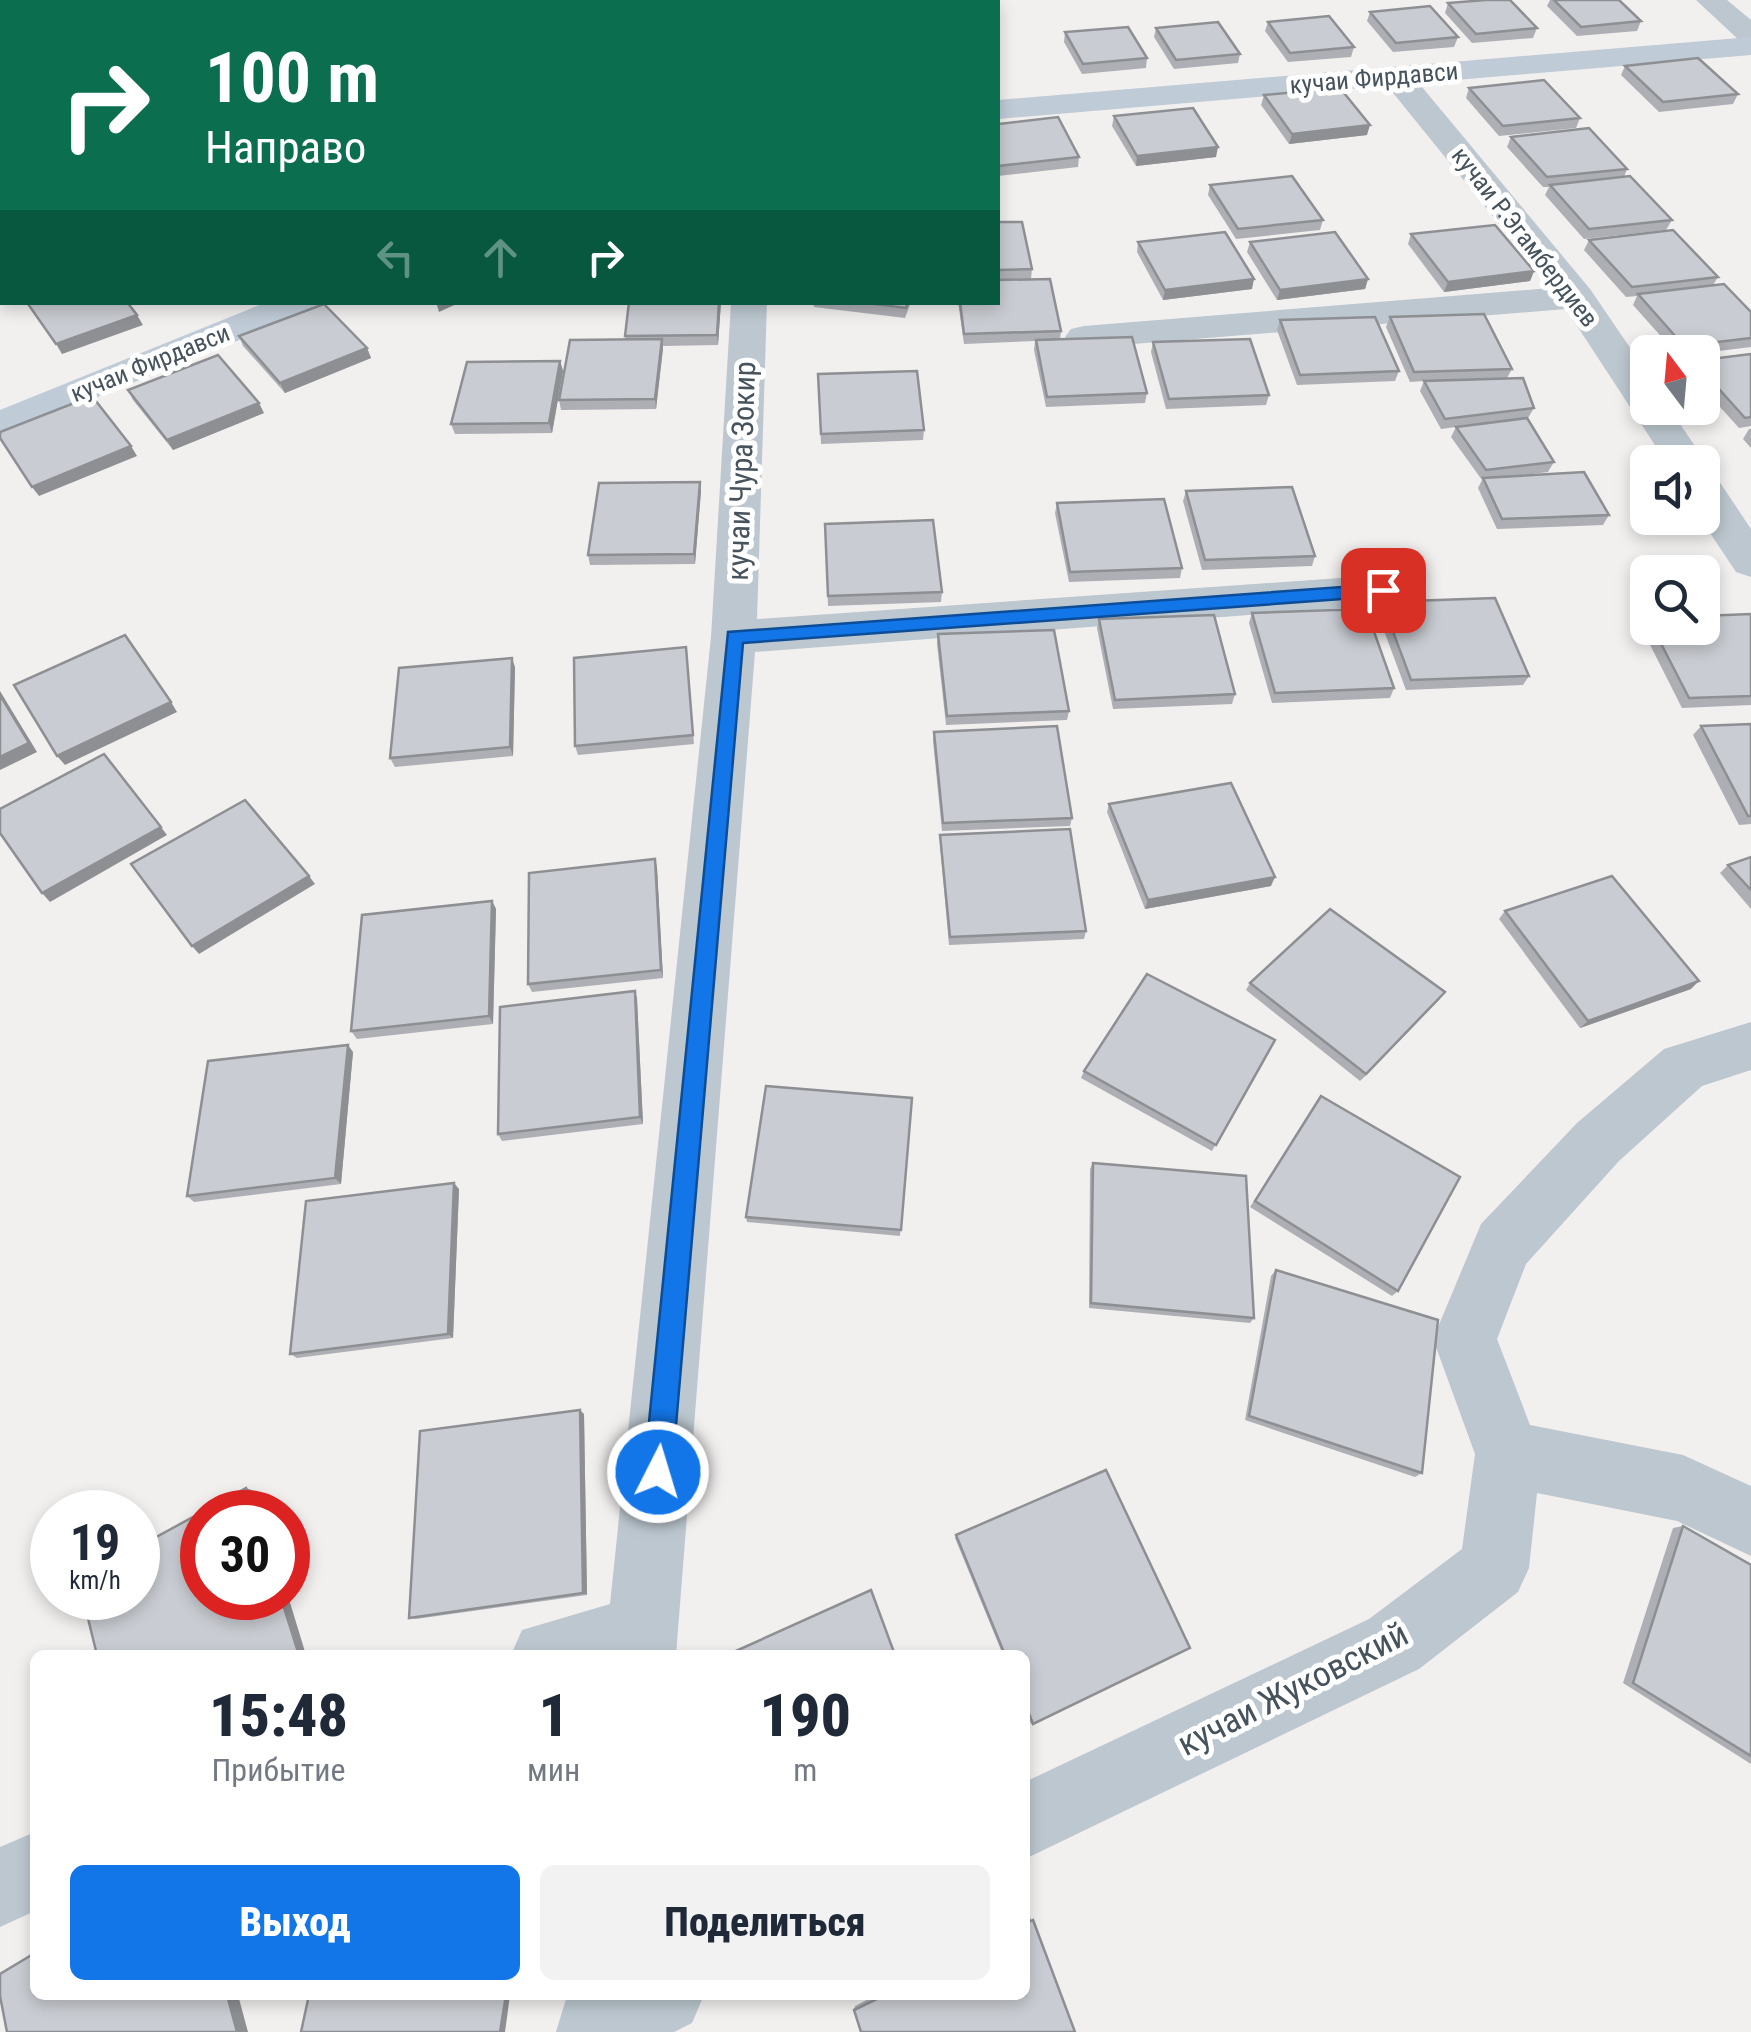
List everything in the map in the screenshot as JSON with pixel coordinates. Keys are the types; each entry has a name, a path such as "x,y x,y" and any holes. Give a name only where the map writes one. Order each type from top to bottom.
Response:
{"street":[{"path":"1710,0 1751,35"},
{"name":"кучаи Фирдавси","path":"1000,110 1751,46"},
{"name":"кучаи Р.Эгамбердиев","path":"1396,76 1578,298 1630,377"},
{"path":"1084,338 1578,298"},
{"name":"кучаи Фирдавси","path":"0,424 294,305"},
{"name":"кучаи Чура Зокир","path":"642,1643 734,637 749,305"},
{"path":"1720,515 1751,562"},
{"path":"734,637 1383,590"},
{"name":"кучаи Жуковский","path":"1030,1820 1394,1644 1494,1568 1508,1454 1465,1338 1503,1246 1598,1142 1684,1067 1751,1046"},
{"path":"1508,1454 1683,1489 1751,1522"},
{"path":"587,1650 642,1643"},
{"path":"0,1888 30,1873"}],"building":[{"path":"1510,0 1537,28 1476,34 1448,3"},
{"path":"1554,0 1619,0 1641,21 1581,27"},
{"path":"1430,6 1458,37 1396,43 1370,12"},
{"path":"1329,16 1354,47 1290,53 1268,22"},
{"path":"1218,22 1240,54 1176,60 1156,28"},
{"path":"1128,27 1147,58 1083,64 1065,32"},
{"path":"1698,58 1738,94 1663,102 1625,66"},
{"path":"1544,80 1580,118 1503,126 1469,88"},
{"path":"1340,88 1370,125 1292,134 1264,95"},
{"path":"1193,108 1218,147 1137,156 1114,116"},
{"path":"1058,117 1079,157 1000,166 1000,124"},
{"path":"1589,128 1627,169 1547,177 1511,137"},
{"path":"1292,176 1323,220 1238,229 1210,185"},
{"path":"1630,176 1672,220 1589,229 1550,185"},
{"path":"1000,222 1022,222 1032,269 1000,270"},
{"path":"1495,225 1534,271 1448,282 1411,234"},
{"path":"1673,230 1718,277 1632,287 1589,240"},
{"path":"1225,232 1254,279 1165,290 1138,242"},
{"path":"1335,232 1368,279 1280,290 1250,242"},
{"path":"1050,279 1061,331 964,334 960,305 1000,305 1000,280"},
{"path":"1724,284 1751,312 1751,338 1720,342 1720,335 1674,335 1638,294"},
{"path":"29,305 129,305 137,315 56,344"},
{"path":"325,305 367,348 280,383 239,336"},
{"path":"629,305 719,305 717,335 625,336"},
{"path":"1484,314 1512,369 1414,372 1390,317"},
{"path":"1375,317 1399,371 1300,375 1280,320"},
{"path":"1132,337 1147,393 1047,397 1036,340"},
{"path":"662,339 655,399 559,400 570,340"},
{"path":"1250,339 1269,395 1169,399 1153,342"},
{"path":"1751,354 1751,417 1745,418 1720,390 1720,358"},
{"path":"218,355 259,403 167,440 128,390"},
{"path":"560,361 549,423 451,424 467,362"},
{"path":"917,371 924,430 821,434 818,374"},
{"path":"1523,378 1534,408 1445,419 1424,381"},
{"path":"92,396 131,446 32,487 0,438 0,432"},
{"path":"1527,418 1554,462 1486,470 1456,427"},
{"path":"1584,472 1609,515 1502,519 1483,478"},
{"path":"700,482 694,554 588,555 599,483"},
{"path":"1292,487 1315,556 1205,560 1186,491"},
{"path":"1164,499 1182,568 1070,572 1057,503"},
{"path":"933,520 942,592 828,596 825,524"},
{"path":"1495,598 1529,676 1411,680 1382,602"},
{"path":"1366,609 1394,688 1275,693 1252,613"},
{"path":"1751,614 1751,696 1689,698 1662,645 1720,645 1720,615"},
{"path":"1214,615 1235,694 1115,700 1099,619"},
{"path":"1054,630 1069,711 947,716 938,634"},
{"path":"125,635 171,702 57,756 14,685"},
{"path":"686,647 693,735 575,746 574,658"},
{"path":"512,658 510,747 390,758 399,668"},
{"path":"0,695 29,743 0,757"},
{"path":"1751,724 1751,816 1748,816 1701,726"},
{"path":"1057,726 1072,818 943,823 934,732"},
{"path":"104,754 161,827 42,893 0,833 0,809"},
{"path":"1231,783 1275,877 1148,900 1109,804"},
{"path":"245,800 309,876 192,946 131,864"},
{"path":"1070,829 1086,931 950,937 940,835"},
{"path":"1751,857 1751,890 1728,865"},
{"path":"655,859 661,970 528,984 529,873"},
{"path":"1612,876 1699,981 1588,1021 1505,911"},
{"path":"492,901 489,1016 351,1031 362,915"},
{"path":"1330,909 1445,992 1366,1074 1250,983"},
{"path":"1147,974 1275,1040 1216,1145 1084,1071"},
{"path":"635,991 640,1117 498,1134 500,1007"},
{"path":"348,1045 335,1178 187,1196 208,1061"},
{"path":"766,1086 912,1098 901,1230 746,1217"},
{"path":"1321,1096 1460,1177 1398,1291 1255,1201"},
{"path":"1093,1163 1246,1176 1254,1318 1091,1303"},
{"path":"454,1183 448,1334 290,1354 306,1201"},
{"path":"1276,1270 1438,1320 1422,1473 1249,1416"},
{"path":"580,1410 583,1593 409,1618 420,1431"},
{"path":"1106,1470 1190,1648 1033,1724 1030,1650 1003,1650 956,1535"},
{"path":"180,1524 180,1620 288,1620 297,1650 96,1650 88,1620 160,1620 160,1535"},
{"path":"1683,1526 1751,1565 1751,1756 1633,1683"},
{"path":"871,1590 893,1650 738,1650"},
{"path":"1033,1920 1075,2032 861,2032 854,2010 875,2000 1030,2000"},
{"path":"30,1956 30,2000 228,2000 237,2032 7,2032 0,1974"},
{"path":"308,2000 505,2000 500,2032 301,2032"}],"route":[{"path":"658,1472 734,637 1383,590"}]}
